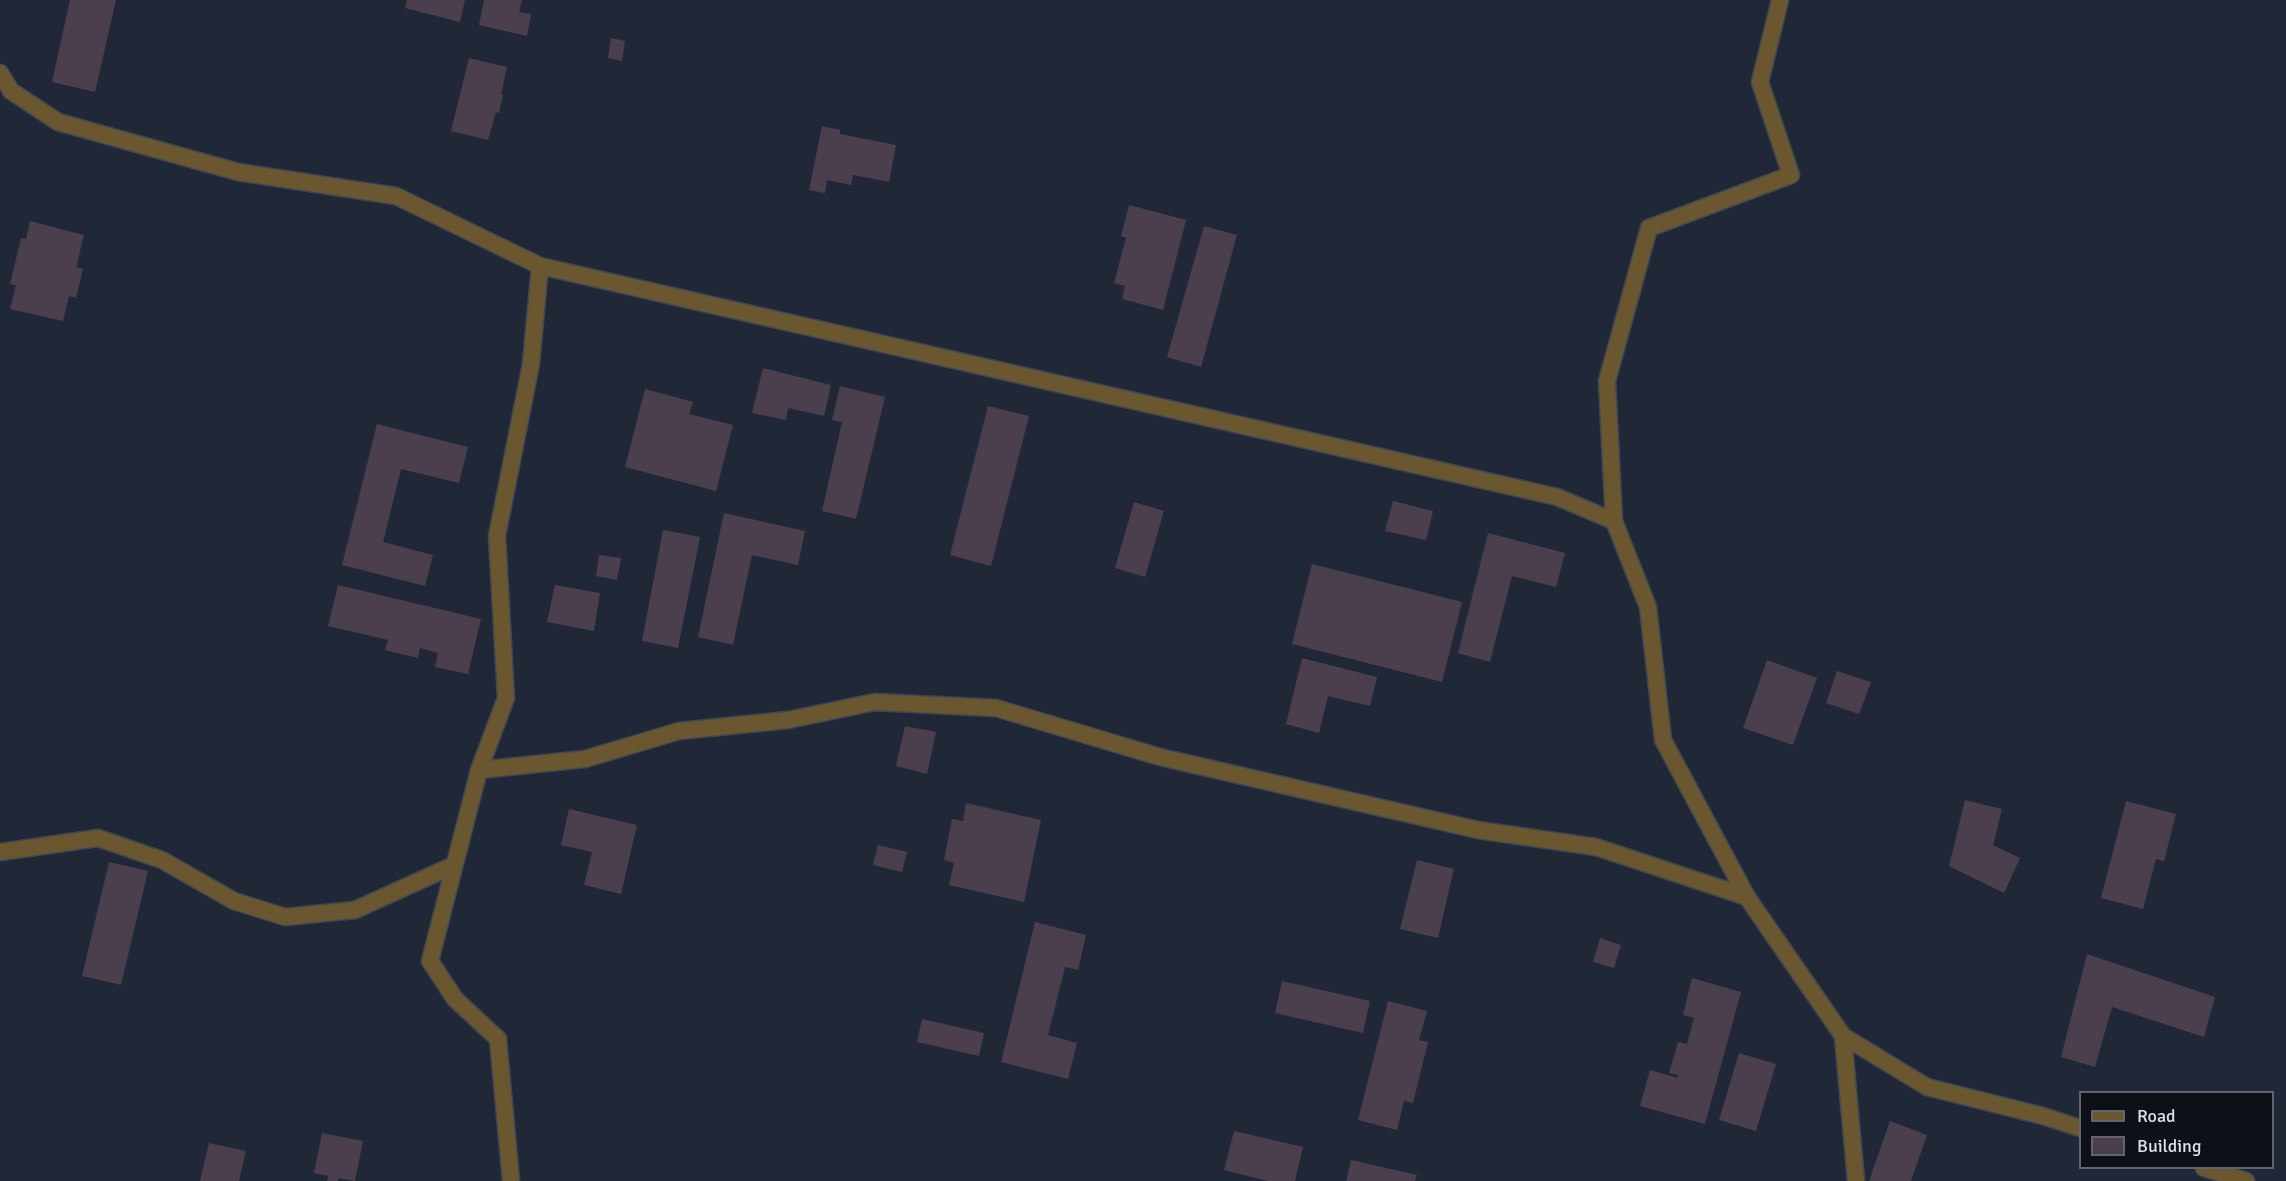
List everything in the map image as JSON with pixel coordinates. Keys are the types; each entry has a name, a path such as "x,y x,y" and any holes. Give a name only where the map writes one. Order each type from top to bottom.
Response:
{"street":[{"path":"1780,0 1760,82 1791,175 1649,228 1607,381 1614,521 1648,607 1663,740 1747,897 1843,1036 1927,1087 2043,1116 2079,1128"},
{"path":"0,73 11,91 58,122 238,172 396,196 540,266 1557,497 1614,521"},
{"path":"511,1181 498,1039 455,999 430,961 479,770 506,698 497,536 531,364 540,266"},
{"path":"479,770 585,759 678,731 788,720 874,702 996,708 1160,758 1478,830 1596,848 1747,897"},
{"path":"0,852 98,838 162,860 234,901 285,917 355,910 454,865"},
{"path":"1843,1036 1856,1181"},
{"path":"2210,1169 2246,1181"}],"building":[{"path":"70,0 116,0 95,92 52,82"},
{"path":"407,0 465,0 460,22 405,8"},
{"path":"484,0 522,0 519,12 531,14 527,36 479,25"},
{"path":"611,38 625,41 622,61 608,58"},
{"path":"469,58 507,67 499,113 496,112 488,140 451,131"},
{"path":"822,126 840,130 840,134 896,145 889,182 853,175 851,185 827,180 825,193 809,190"},
{"path":"1129,205 1186,220 1163,310 1122,299 1125,286 1114,283 1126,238 1121,236"},
{"path":"30,221 84,235 76,267 83,269 76,298 69,296 63,321 10,309 16,285 10,284 21,238 26,239"},
{"path":"1204,226 1237,235 1201,367 1167,357"},
{"path":"763,368 831,385 824,416 788,408 786,420 752,413"},
{"path":"840,386 885,397 856,519 822,511 842,422 832,420"},
{"path":"645,389 693,402 689,414 733,425 716,491 625,467"},
{"path":"988,406 1029,416 991,566 950,555"},
{"path":"377,424 468,447 459,483 401,469 383,542 433,555 425,586 342,565"},
{"path":"1393,501 1433,511 1426,540 1385,531"},
{"path":"1134,502 1164,511 1145,577 1115,568"},
{"path":"724,513 805,531 798,565 752,555 733,645 698,637"},
{"path":"663,530 700,537 678,648 642,641"},
{"path":"1488,533 1565,553 1556,587 1512,576 1490,662 1458,653"},
{"path":"599,555 621,558 617,580 596,576"},
{"path":"1312,564 1462,602 1442,682 1292,644"},
{"path":"338,585 481,619 468,674 435,667 438,653 420,648 418,658 385,650 388,640 328,626"},
{"path":"555,585 600,593 594,631 547,622"},
{"path":"1302,658 1377,677 1370,706 1328,696 1319,733 1286,724"},
{"path":"1767,660 1817,678 1793,745 1743,728"},
{"path":"1837,671 1871,682 1859,714 1826,703"},
{"path":"905,726 936,732 927,774 896,766"},
{"path":"1965,800 2002,809 1993,845 2020,858 2004,893 1949,866"},
{"path":"2126,801 2176,814 2164,861 2156,859 2143,909 2101,898"},
{"path":"966,803 1041,820 1024,902 949,885 954,863 944,860 952,819 963,821"},
{"path":"569,809 637,825 621,894 584,885 592,852 561,845"},
{"path":"878,845 907,852 902,872 873,865"},
{"path":"1417,860 1454,869 1438,938 1400,929"},
{"path":"109,862 148,871 121,985 82,976"},
{"path":"1035,922 1086,935 1078,970 1065,967 1048,1035 1077,1043 1068,1079 1001,1062"},
{"path":"1600,938 1621,945 1614,968 1593,962"},
{"path":"2087,954 2215,997 2204,1037 2112,1007 2095,1067 2061,1057"},
{"path":"1692,978 1741,992 1705,1124 1640,1106 1650,1070 1678,1078 1678,1075 1669,1073 1678,1042 1687,1044 1694,1018 1683,1015"},
{"path":"1282,981 1370,1001 1363,1033 1275,1013"},
{"path":"1388,1001 1427,1011 1419,1040 1428,1042 1413,1103 1404,1101 1397,1130 1358,1120"},
{"path":"922,1019 984,1033 979,1056 917,1042"},
{"path":"1739,1053 1776,1064 1756,1131 1719,1120"},
{"path":"1890,1121 1927,1135 1911,1181 1869,1181"},
{"path":"1234,1131 1303,1147 1295,1181 1268,1181 1224,1170"},
{"path":"322,1133 363,1141 355,1181 338,1178 338,1181 327,1181 328,1176 314,1173"},
{"path":"209,1143 246,1151 239,1181 200,1181"},
{"path":"1351,1160 1417,1175 1415,1181 1346,1181"}]}
